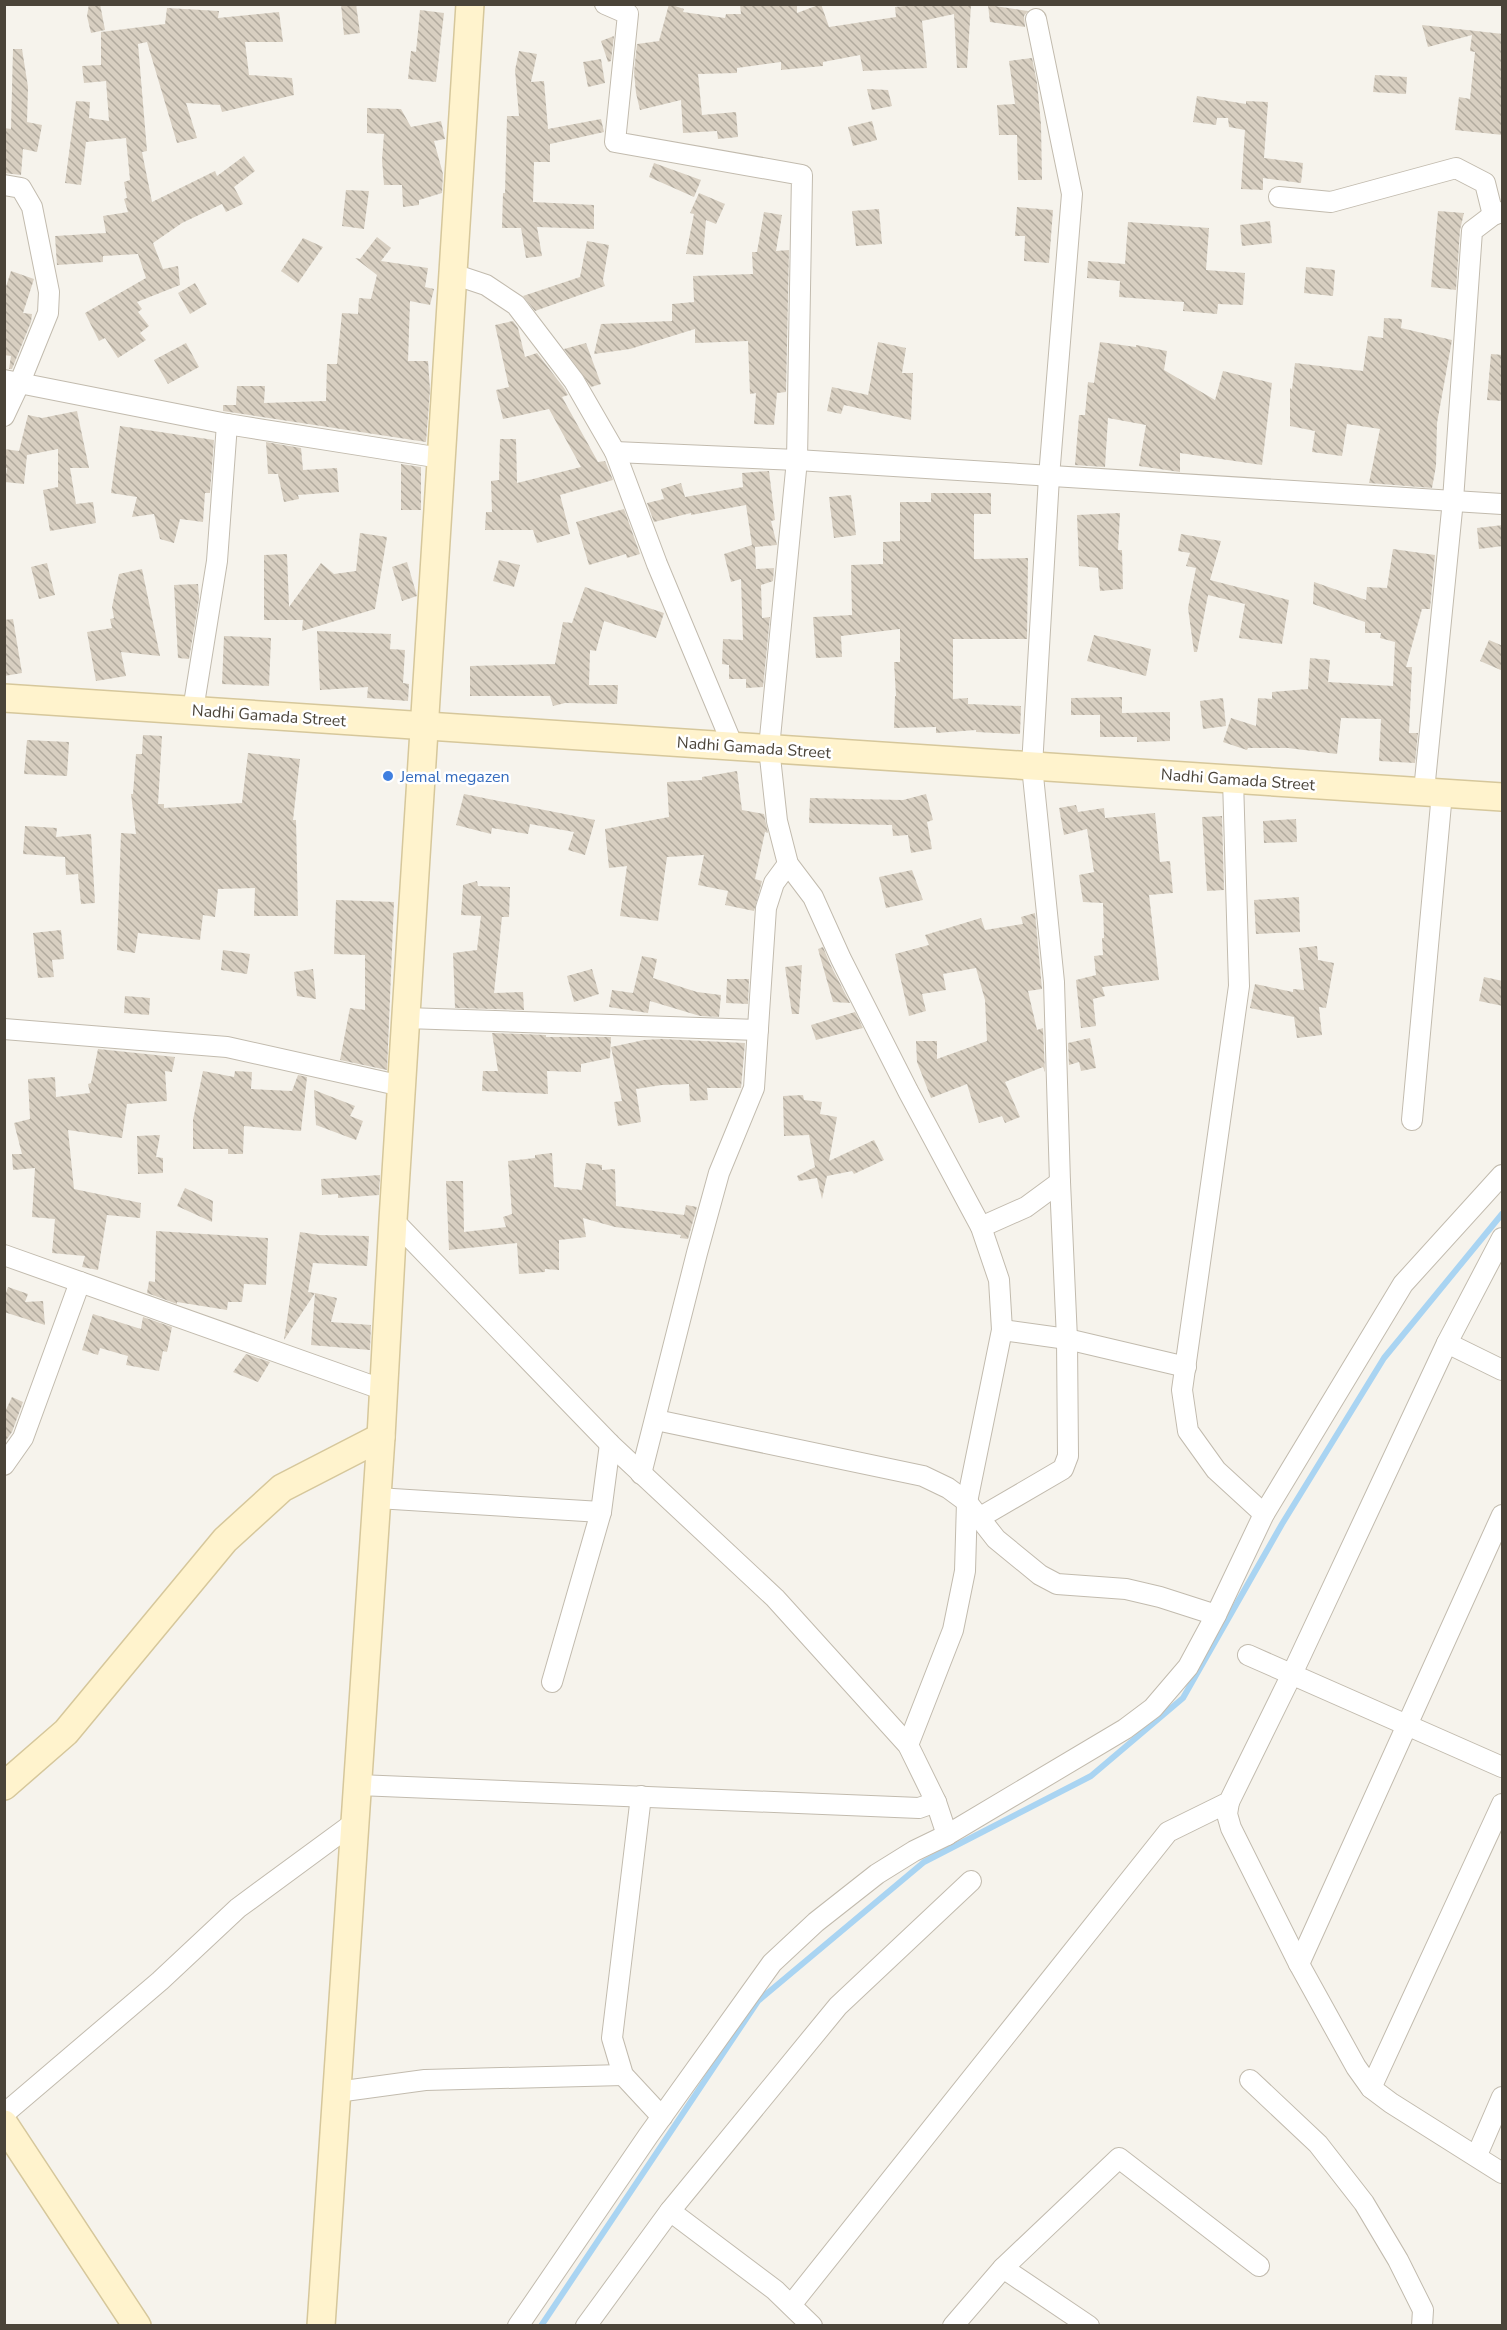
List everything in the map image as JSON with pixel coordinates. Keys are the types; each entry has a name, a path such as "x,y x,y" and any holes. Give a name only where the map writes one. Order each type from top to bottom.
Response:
{"street":[{"path":"321,2325 381,1437 470,4"},
{"path":"605,4 628,14 615,142 802,175 797,460 769,748 777,821 788,864 813,897 897,1071 981,1227 999,1280 1002,1330 967,1502 965,1571 953,1630 908,1745"},
{"path":"980,1518 1064,1469 1068,1456 1068,1339 1060,1182 1054,982 1032,766 1048,477 1072,194 1036,19"},
{"path":"1280,197 1331,201 1455,168 1485,183 1498,214 1472,231 1412,1120"},
{"path":"4,185 21,189 32,207 49,292 48,313 12,381 4,416"},
{"path":"453,274 486,285 516,305 574,381 615,452 657,564 733,746"},
{"path":"12,381 227,424 441,458"},
{"path":"193,710 217,561 227,424"},
{"path":"615,452 797,460 1503,504"},
{"name":"Nadhi Gamada Street","path":"4,698 1503,797"},
{"path":"1233,779 1239,986 1182,1390 1188,1431 1216,1470 1264,1514"},
{"path":"641,1474 719,1173 754,1088 766,908 774,883 788,864"},
{"path":"406,1018 758,1030"},
{"path":"4,1029 227,1047 402,1086"},
{"path":"518,2325 772,1963 816,1922 877,1874 1125,1729 1153,1708 1188,1667 1216,1615 1264,1514 1403,1284 1503,1175"},
{"path":"981,1227 1026,1207 1060,1182"},
{"path":"393,1220 610,1444 775,1598 908,1745 936,1802 947,1835"},
{"path":"1503,1238 1447,1343 1292,1674 1227,1803 1231,1828 1299,1964 1356,2067 1371,2088 1503,2173"},
{"path":"4,1255 384,1390"},
{"path":"4,1465 23,1438 80,1282"},
{"path":"1002,1330 1068,1339 1186,1367"},
{"path":"1447,1343 1503,1370"},
{"path":"656,1420 923,1476 948,1488 967,1502 996,1539 1040,1575 1057,1584 1126,1589 1216,1615"},
{"path":"4,1786 66,1732 225,1540 282,1488 381,1437"},
{"path":"552,1682 601,1512 610,1444"},
{"path":"377,1498 601,1512"},
{"path":"1299,1964 1503,1515"},
{"path":"1248,1654 1503,1767"},
{"path":"358,1785 919,1808 936,1802"},
{"path":"641,1796 612,2038 623,2075 662,2117"},
{"path":"791,2305 1168,1832 1227,1803"},
{"path":"1371,2088 1503,1804"},
{"path":"4,2114 160,1981 238,1908 355,1822"},
{"path":"586,2325 670,2211 838,2006 971,1881"},
{"path":"337,2092 426,2080 623,2075"},
{"path":"1250,2080 1318,2145 1364,2203 1398,2260 1423,2310 1422,2325"},
{"path":"1477,2155 1503,2097"},
{"path":"4,2124 137,2325"},
{"path":"953,2325 1004,2268 1119,2158 1259,2266"},
{"path":"670,2211 775,2290 812,2325"},
{"path":"1004,2268 1089,2325"}],"building":[{"path":"89,4 100,4 105,30 91,33 87,16"},
{"path":"341,4 356,4 360,33 344,35"},
{"path":"669,4 684,9 683,12 725,18 726,14 741,14 740,4 797,4 797,13 821,4 829,27 896,17 895,7 922,4 971,5 967,68 957,68 954,14 922,21 927,68 863,71 860,55 823,62 823,66 781,70 781,62 737,68 737,73 698,74 702,115 736,112 738,137 718,139 717,131 683,133 681,100 640,110 636,93 634,72 637,44 659,41"},
{"path":"988,5 1028,11 1024,16 1025,27 990,22"},
{"path":"167,8 219,11 218,18 279,12 283,42 245,42 249,75 292,78 294,95 222,112 220,105 186,103 197,138 177,143 147,42 138,44 147,151 142,152 152,202 215,171 217,176 244,156 255,171 234,187 243,204 226,212 222,204 182,223 153,243 163,269 178,266 180,285 137,302 142,309 138,312 149,326 140,333 146,340 118,358 105,338 99,341 85,313 146,278 138,254 103,256 103,262 57,265 55,236 106,233 103,216 128,212 124,199 127,198 124,182 130,180 126,138 86,142 81,185 65,183 76,101 90,102 89,118 109,121 106,81 84,83 82,66 101,65 101,32 165,24"},
{"path":"420,10 444,13 436,82 408,79 411,51 416,52"},
{"path":"1422,25 1503,34 1503,135 1455,130 1459,97 1470,99 1475,52 1470,51 1472,35 1428,47"},
{"path":"614,36 611,61 608,62 601,41"},
{"path":"13,49 22,49 28,87 27,122 42,125 37,152 23,149 21,175 4,173 4,128 11,129"},
{"path":"519,51 537,54 531,82 544,81 548,129 601,119 604,132 550,144 550,162 534,162 533,202 594,205 594,229 537,227 542,256 526,258 521,228 502,228 507,116 519,116 515,70"},
{"path":"1032,58 1041,124 1042,180 1018,180 1017,135 999,135 997,105 1015,104 1009,61"},
{"path":"601,59 605,83 588,87 583,62"},
{"path":"1375,75 1407,77 1406,94 1373,92"},
{"path":"867,89 888,90 892,106 872,110"},
{"path":"1197,96 1246,104 1246,101 1268,102 1264,158 1303,163 1301,183 1263,178 1263,190 1241,189 1245,130 1229,127 1228,118 1217,118 1216,125 1193,122"},
{"path":"367,108 401,109 411,127 441,121 445,139 434,141 443,174 442,193 419,200 419,205 403,207 402,185 384,185 382,160 384,134 367,133"},
{"path":"872,121 877,140 853,146 848,127"},
{"path":"654,163 701,180 694,197 649,177"},
{"path":"346,190 369,191 364,229 342,226"},
{"path":"699,193 725,204 716,224 706,220 703,255 686,254 694,214 690,213"},
{"path":"1017,207 1053,210 1049,263 1024,261 1025,236 1015,236"},
{"path":"879,209 882,244 856,246 852,211"},
{"path":"1438,211 1464,213 1460,230 1456,290 1431,287"},
{"path":"764,212 782,215 776,251 789,250 786,392 777,393 774,425 754,424 756,393 750,394 748,341 695,343 695,329 630,349 594,354 601,324 672,321 672,304 694,302 693,276 753,274 752,252 757,252"},
{"path":"1270,221 1272,243 1242,246 1240,225"},
{"path":"1128,222 1209,228 1206,270 1245,273 1243,305 1218,304 1217,314 1183,311 1184,302 1119,297 1120,281 1087,278 1088,261 1125,264"},
{"path":"377,237 391,248 381,261 428,268 425,287 434,289 430,305 410,301 408,361 428,361 430,390 426,442 223,411 223,405 236,405 237,386 265,386 264,403 326,401 327,364 337,364 342,313 358,314 359,298 371,299 377,275 355,258 360,259"},
{"path":"303,238 323,247 298,283 281,271"},
{"path":"587,241 609,245 603,280 605,286 535,311 523,296 580,277"},
{"path":"1306,267 1335,270 1333,296 1304,293"},
{"path":"11,271 34,279 23,313 32,314 31,322 12,369 9,369 11,356 4,355 4,293"},
{"path":"195,283 207,304 190,314 178,293"},
{"path":"1384,318 1402,319 1401,328 1452,340 1437,423 1436,466 1432,488 1369,483 1380,429 1347,424 1342,456 1312,452 1315,431 1290,426 1290,388 1292,389 1295,363 1363,371 1368,336 1383,338"},
{"path":"513,321 518,328 525,357 537,353 564,388 568,395 562,397 598,462 605,461 613,480 560,495 570,534 537,543 533,530 485,530 486,512 492,512 491,481 499,480 500,439 516,439 517,483 581,467 549,409 503,419 496,390 509,387 495,325"},
{"path":"878,342 906,348 902,373 913,373 911,420 844,405 841,414 827,411 832,387 868,395"},
{"path":"1100,342 1136,347 1136,345 1167,351 1164,370 1215,400 1223,371 1272,383 1262,465 1180,453 1180,472 1139,466 1146,425 1108,418 1105,467 1075,465 1079,415 1085,415 1088,382 1094,383"},
{"path":"186,343 199,367 168,384 154,360"},
{"path":"586,343 601,384 591,387 564,349"},
{"path":"1491,354 1503,355 1503,401 1487,400"},
{"path":"77,411 89,468 70,468 76,504 93,502 96,523 50,531 43,490 58,487 58,449 27,455 24,484 5,482 7,468 4,468 4,449 19,451 28,415 42,418"},
{"path":"120,426 214,440 210,493 205,493 203,522 180,519 174,543 160,539 154,514 132,517 137,497 111,493"},
{"path":"266,442 301,448 303,470 337,468 339,492 298,495 299,499 284,502 278,474 268,474"},
{"path":"401,464 421,467 421,510 401,510"},
{"path":"769,471 775,520 771,521 777,545 755,547 756,569 774,568 773,581 761,585 762,618 770,617 763,687 746,688 746,679 729,679 729,665 722,664 723,639 743,640 741,579 731,582 724,554 752,545 746,505 691,515 691,513 654,522 647,503 664,499 661,489 681,483 685,497 743,487 742,473"},
{"path":"931,493 991,493 991,514 974,514 974,559 1028,558 1027,639 953,639 953,699 968,698 968,704 1021,706 1020,734 976,732 976,730 936,733 936,727 894,728 896,696 894,662 900,662 900,629 841,636 842,657 816,658 813,617 852,615 851,565 883,564 883,542 900,541 900,502 931,502"},
{"path":"851,495 856,535 834,538 829,497"},
{"path":"624,509 640,554 627,558 626,554 589,565 576,522"},
{"path":"1120,513 1118,550 1122,550 1123,589 1100,591 1098,568 1079,566 1077,515"},
{"path":"1503,525 1503,546 1479,549 1477,528"},
{"path":"360,533 387,537 375,609 302,631 303,620 264,620 264,555 287,554 289,607 321,563 334,574 356,571"},
{"path":"1181,534 1221,541 1210,580 1289,600 1282,644 1239,638 1245,604 1208,595 1197,652 1194,652 1188,608 1196,568 1186,566 1190,553 1178,551"},
{"path":"1393,549 1435,555 1430,609 1422,609 1406,667 1412,667 1409,733 1418,733 1415,763 1379,761 1381,719 1341,718 1337,754 1288,748 1248,748 1247,750 1223,742 1231,718 1256,726 1258,698 1272,699 1272,692 1308,689 1310,658 1330,660 1328,682 1393,686 1395,642 1380,638 1381,633 1365,633 1365,622 1313,604 1314,582 1366,600 1367,587 1387,588"},
{"path":"499,560 520,565 514,587 493,581"},
{"path":"407,562 417,596 402,601 392,567"},
{"path":"47,563 55,595 39,599 31,567"},
{"path":"142,569 160,656 121,652 126,676 96,681 87,632 112,628 110,619 114,618 112,607 119,574"},
{"path":"198,584 199,599 189,659 178,658 174,585"},
{"path":"585,587 664,613 656,638 604,621 596,651 590,650 589,685 618,685 617,704 565,703 553,706 550,696 470,696 470,666 555,664 563,622 572,623"},
{"path":"13,619 22,673 4,676 4,620"},
{"path":"317,631 391,634 390,649 405,650 403,683 409,684 408,701 367,698 368,687 320,690"},
{"path":"1094,635 1151,649 1146,676 1087,661"},
{"path":"224,636 271,638 269,686 222,684"},
{"path":"1489,640 1503,646 1503,671 1480,661"},
{"path":"1122,697 1122,713 1170,712 1170,741 1137,742 1137,737 1100,737 1100,715 1071,715 1071,698"},
{"path":"1223,698 1226,726 1203,729 1200,701"},
{"path":"143,735 162,736 158,804 164,804 164,808 242,803 248,753 300,759 293,820 296,820 298,916 254,916 255,888 218,889 215,917 203,915 200,940 138,933 135,953 117,950 121,833 136,834 131,794 133,794 136,754 142,754"},
{"path":"27,740 69,742 67,776 24,774"},
{"path":"737,771 742,810 764,814 768,833 765,832 755,879 762,881 754,911 725,905 728,891 698,885 704,855 667,857 658,921 620,916 627,866 609,868 605,829 669,817 667,782 702,780 702,777"},
{"path":"464,794 595,820 585,855 568,850 574,832 530,824 528,834 492,828 491,834 456,825"},
{"path":"926,794 933,820 927,822 932,849 911,853 908,835 893,836 892,825 809,823 810,798 903,800"},
{"path":"1076,805 1078,812 1104,808 1105,818 1155,813 1160,862 1170,861 1173,893 1149,895 1159,980 1102,987 1105,996 1093,999 1096,1026 1081,1028 1076,980 1096,975 1094,956 1103,955 1102,938 1104,938 1103,903 1083,902 1079,875 1094,872 1087,829 1064,835 1059,808"},
{"path":"1222,816 1224,890 1207,891 1202,817"},
{"path":"1296,819 1297,842 1264,843 1263,821"},
{"path":"25,826 57,828 56,837 91,834 95,903 81,904 78,874 66,875 65,857 23,854"},
{"path":"912,870 923,900 886,908 879,877"},
{"path":"477,881 478,886 510,887 509,917 502,917 494,993 523,992 524,1010 455,1008 453,953 477,950 481,916 461,915 463,885"},
{"path":"1299,897 1300,932 1256,934 1254,900"},
{"path":"336,900 394,902 387,1070 340,1060 350,1008 365,1010 365,955 334,954"},
{"path":"1035,913 1042,989 1028,991 1037,1030 1043,1028 1045,1072 1043,1067 1005,1082 1020,1117 1005,1123 1002,1116 979,1123 967,1084 931,1098 917,1062 916,1041 937,1041 937,1059 987,1041 985,1000 976,968 943,974 946,990 922,994 926,1011 909,1016 895,954 929,945 925,935 981,918 985,930 1023,924 1021,917"},
{"path":"61,930 64,959 52,960 54,977 38,978 33,933"},
{"path":"1317,946 1318,960 1334,963 1326,1008 1319,1007 1322,1035 1297,1038 1294,1017 1250,1008 1255,984 1293,992 1293,989 1304,990 1299,948"},
{"path":"823,947 850,1003 833,1002 818,949"},
{"path":"223,950 250,954 247,974 221,970"},
{"path":"642,956 657,959 653,978 697,992 721,995 719,1017 700,1016 650,1001 648,1013 609,1007 612,990 633,993"},
{"path":"802,965 799,1014 792,1014 785,967"},
{"path":"313,969 316,999 297,996 294,972"},
{"path":"592,969 599,994 574,1002 567,976"},
{"path":"1484,977 1503,981 1503,1006 1479,1001"},
{"path":"727,979 749,979 748,1004 726,1003"},
{"path":"125,996 150,998 149,1015 124,1013"},
{"path":"855,1012 863,1028 816,1040 811,1025"},
{"path":"492,1033 546,1035 546,1037 611,1037 610,1058 581,1064 581,1072 547,1071 548,1094 482,1091 483,1071 498,1071"},
{"path":"1090,1038 1096,1068 1081,1071 1079,1062 1069,1065 1068,1043"},
{"path":"644,1040 745,1043 741,1088 707,1088 708,1100 690,1101 689,1084 636,1089 641,1122 618,1126 614,1102 622,1101 611,1047"},
{"path":"98,1049 175,1057 172,1072 165,1071 167,1101 127,1104 122,1138 68,1130 74,1189 141,1203 140,1218 107,1215 98,1270 82,1267 85,1256 52,1253 55,1219 32,1217 35,1168 13,1170 12,1154 22,1154 14,1123 30,1119 28,1079 55,1077 56,1097 90,1093 88,1084 91,1083"},
{"path":"203,1071 234,1077 235,1071 252,1072 251,1089 292,1091 298,1075 307,1077 301,1131 244,1126 243,1154 228,1154 228,1149 193,1149 193,1120"},
{"path":"314,1090 355,1106 350,1116 363,1121 356,1140 316,1125"},
{"path":"803,1095 804,1100 822,1102 820,1114 837,1117 829,1161 874,1140 884,1160 854,1174 852,1171 827,1176 822,1199 817,1178 799,1181 797,1176 815,1167 809,1135 784,1136 783,1096"},
{"path":"160,1135 156,1157 163,1158 163,1173 138,1174 137,1136"},
{"path":"552,1153 554,1187 582,1190 586,1163 602,1165 602,1170 615,1169 616,1206 684,1215 686,1205 697,1207 688,1239 680,1238 681,1235 615,1227 583,1218 586,1237 559,1240 559,1270 545,1269 545,1272 519,1274 517,1243 449,1250 446,1181 463,1181 464,1232 506,1227 503,1217 512,1214 508,1161 535,1158 535,1155"},
{"path":"380,1175 379,1195 338,1198 338,1194 322,1195 321,1179"},
{"path":"185,1188 213,1201 212,1222 177,1206"},
{"path":"156,1231 268,1238 266,1285 244,1284 242,1302 228,1302 227,1310 177,1302 177,1304 147,1293 149,1281 155,1282"},
{"path":"300,1232 319,1235 369,1236 367,1266 313,1263 308,1292 315,1293 284,1340"},
{"path":"8,1287 28,1294 25,1302 43,1301 45,1325 4,1312 4,1298"},
{"path":"315,1293 337,1298 331,1322 371,1325 370,1350 311,1345"},
{"path":"93,1314 141,1329 143,1317 172,1327 167,1352 163,1351 159,1371 126,1365 128,1356 100,1348 98,1355 82,1350"},
{"path":"246,1354 270,1362 258,1382 233,1372"},
{"path":"12,1397 23,1402 12,1432 4,1443 4,1414"}],"waterway":[{"path":"541,2326 758,2001 924,1862 1091,1776 1183,1698 1282,1524 1384,1358 1502,1214"}],"place":[{"name":"Jemal megazen","path":"388,776"}]}
